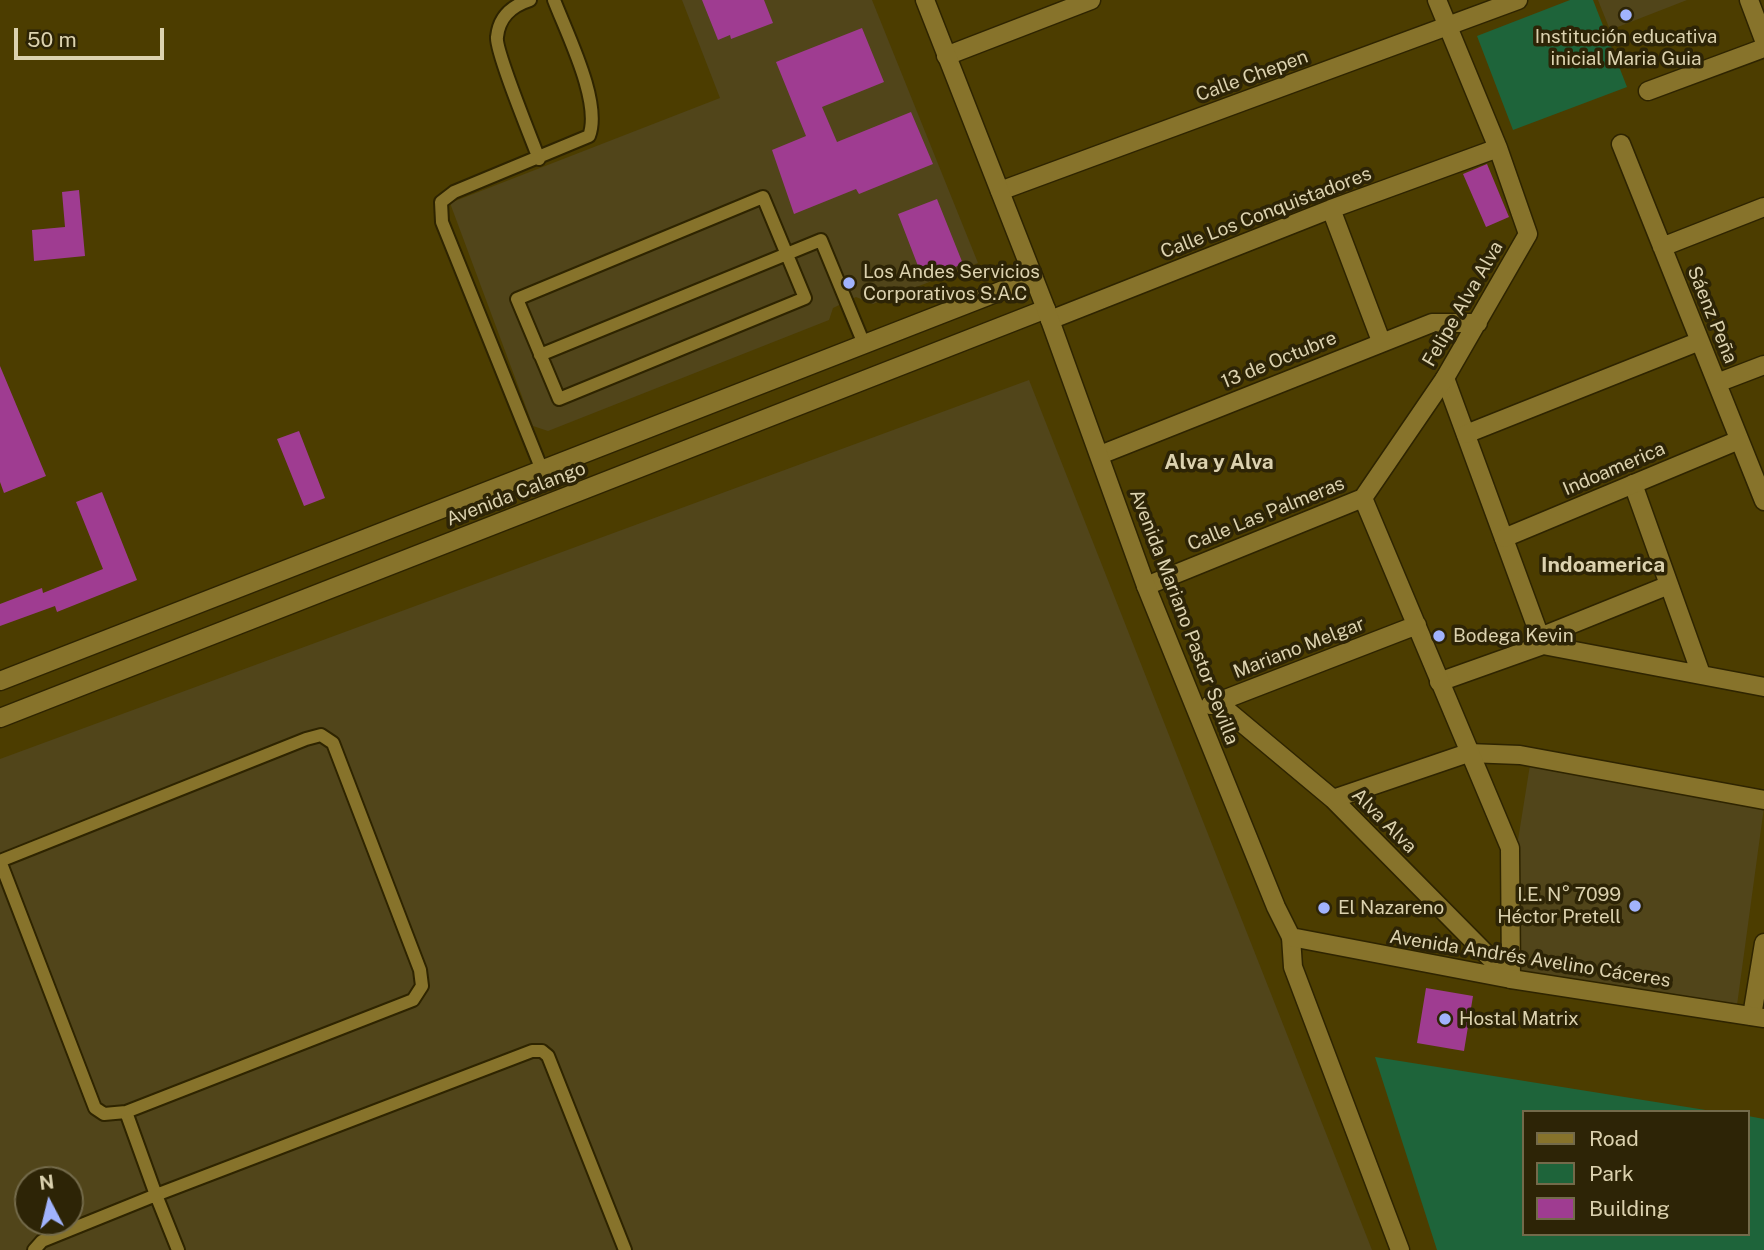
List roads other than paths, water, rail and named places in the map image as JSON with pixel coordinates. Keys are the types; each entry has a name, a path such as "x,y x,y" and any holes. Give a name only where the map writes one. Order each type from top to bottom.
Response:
{"street":[{"name":"Avenida Mariano Pastor Sevilla","path":"925,0 1049,315 1146,586 1276,907 1291,937 1293,967 1400,1250"},
{"path":"946,56 1091,0"},
{"name":"Felipe Alva Alva","path":"1363,498 1445,378 1528,234 1498,148 1437,0"},
{"name":"Calle Chepen","path":"1000,191 1518,0"},
{"path":"1749,0 1764,40"},
{"path":"1648,91 1764,48"},
{"name":"Sáenz Peña","path":"1621,144 1764,501"},
{"name":"Calle Los Conquistadores","path":"1049,315 1498,148"},
{"path":"1662,247 1764,207"},
{"path":"1331,209 1381,341"},
{"name":"Avenida Calango","path":"0,681 1034,278"},
{"name":"Avenida Calango","path":"0,718 1049,315"},
{"name":"13 de Octubre","path":"1100,455 1381,341 1432,323 1478,323"},
{"path":"1466,434 1700,341"},
{"path":"1717,383 1764,365"},
{"path":"1445,378 1541,641"},
{"name":"Indoamerica","path":"1504,538 1740,440"},
{"path":"1633,484 1701,674"},
{"path":"1363,498 1510,848 1511,979"},
{"name":"Calle Las Palmeras","path":"1146,586 1363,498"},
{"path":"1439,682 1669,585"},
{"name":"Mariano Melgar","path":"1197,711 1417,625"},
{"path":"1541,641 1764,687"},
{"name":"Alva Alva","path":"1217,702 1333,799 1511,979"},
{"path":"1333,799 1468,753 1520,755 1764,800"},
{"name":"Avenida Andrés Avelino Cáceres","path":"1291,937 1511,979 1758,1017"},
{"path":"1758,1017 1764,943"}],"lane":[{"path":"530,0 518,4 502,18 496,40 539,159"},
{"path":"542,470 442,222 441,202 454,192 589,136 594,124 591,102 554,0"},
{"path":"763,197 787,254 805,298 559,400 517,299 763,197"},
{"path":"541,355 821,240 864,344"},
{"path":"321,735 332,743 420,970 422,986 413,1000 126,1112 104,1114 95,1108 0,861 306,738 321,735"},
{"path":"34,1250 42,1241 156,1195 532,1051 542,1051 548,1056 625,1250"},
{"path":"126,1112 178,1250"}],"place":[{"name":"Institución educativa inicial Maria Guia","path":"1626,15"},
{"name":"Los Andes Servicios Corporativos S.A.C","path":"849,283"},
{"name":"Bodega Kevin","path":"1439,636"},
{"name":"I.E. N° 7099 Héctor Pretell","path":"1635,906"},
{"name":"El Nazareno","path":"1324,908"},
{"name":"Hostal Matrix","path":"1445,1019"}],"district":[{"name":"Alva y Alva","path":"1219,463"},
{"name":"Indoamerica","path":"1603,566"}]}
